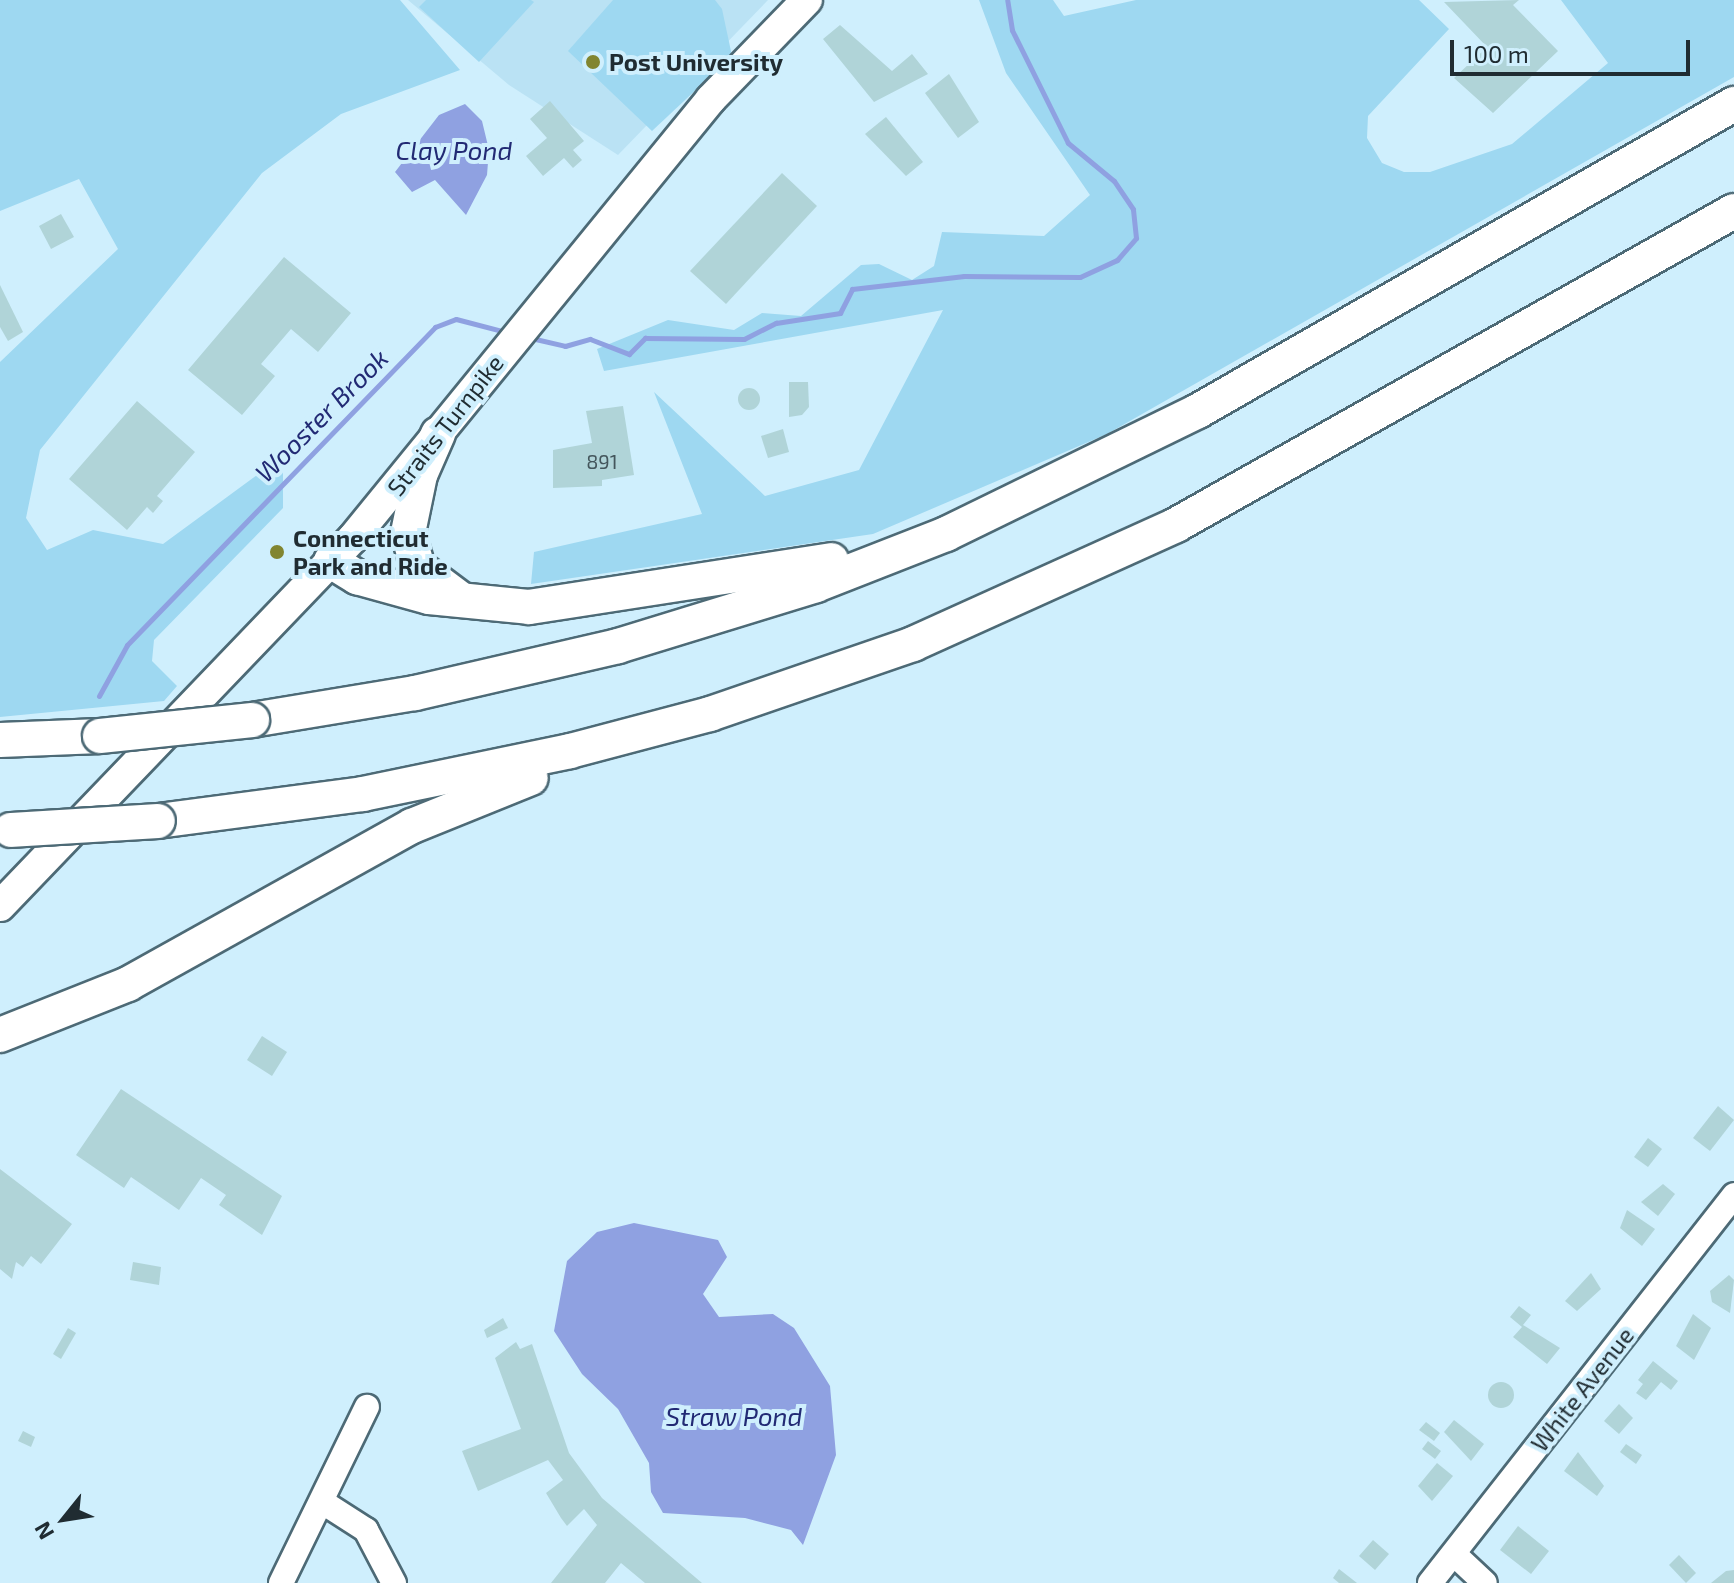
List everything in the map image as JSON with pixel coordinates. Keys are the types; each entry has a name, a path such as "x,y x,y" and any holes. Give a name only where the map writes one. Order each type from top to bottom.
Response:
{"highway":[{"path":"0,740 100,736 252,720 482,680 670,632 816,585 1011,505 1234,391 1734,104"},
{"path":"6,1035 168,965 440,813 981,617 1138,544 1443,380 1734,211"},
{"path":"438,434 413,497 411,551 440,589 497,607"},
{"path":"331,561 357,577 429,597 497,607 560,605 803,566 1011,505"},
{"path":"6,830 158,821 473,773 778,692"}],"main road":[{"name":"Straits Turnpike","path":"0,906 331,561 711,99 807,0"}],"street":[{"name":"White Avenue","path":"1430,1583 1734,1195"},
{"path":"281,1583 324,1503 367,1407"},
{"path":"324,1503 366,1530 394,1583"},
{"path":"1454,1554 1485,1583"}],"shaded area":[{"path":"0,0 400,0 460,70 341,114 262,173 40,450 26,518 47,550 93,530 163,544 283,456 283,508 154,640 152,661 177,686 164,701 0,717 0,362 118,249 79,179 0,211"},
{"name":"Post University","path":"408,0 768,0 618,155 509,85"},
{"path":"426,0 534,2 479,62 419,7"},
{"path":"613,0 715,0 722,9 732,56 652,131 568,51"},
{"path":"979,0 1053,0 1064,16 1136,0 1419,0 1449,29 1368,116 1367,138 1382,163 1404,172 1430,172 1512,144 1608,63 1561,0 1734,0 1734,77 1107,434 873,534 531,584 534,552 702,514 654,392 765,496 859,470 943,310 604,371 597,349 668,320 734,330 762,313 801,316 861,265 879,264 912,280 934,266 942,232 1044,236 1090,195 1006,73"}],"water":[{"name":"Clay Pond","path":"465,104 482,121 489,150 487,175 466,215 435,180 412,192 395,172 439,115"},
{"name":"Straw Pond","path":"634,1223 718,1240 727,1257 703,1294 719,1317 773,1314 794,1328 830,1386 836,1455 803,1545 791,1530 745,1518 663,1513 651,1492 649,1463 618,1409 582,1374 554,1331 567,1261 597,1232"}],"building":[{"path":"1519,0 1513,5 1558,51 1493,113 1454,78 1487,47 1444,2"},
{"path":"840,25 892,71 912,54 928,74 874,102 823,39"},
{"path":"949,74 979,122 958,138 925,93"},
{"path":"550,101 584,141 573,150 582,160 573,168 564,158 543,176 526,156 547,138 530,119"},
{"path":"886,117 923,162 906,176 865,134"},
{"path":"782,173 817,206 726,304 690,271"},
{"path":"61,214 74,237 51,249 39,226"},
{"path":"284,257 351,313 318,352 291,329 261,364 275,376 242,415 188,370"},
{"path":"0,285 23,332 8,341 0,327"},
{"path":"789,382 808,382 809,407 802,415 789,417"},
{"path":"749,388 757,391 760,399 757,407 749,410 741,407 738,399 741,391"},
{"path":"137,401 195,452 157,496 163,501 153,513 147,507 127,530 69,479"},
{"path":"623,406 634,475 602,480 602,486 553,488 553,450 592,443 586,411"},
{"path":"783,429 789,452 768,458 761,436"},
{"path":"262,1036 287,1052 272,1076 247,1060"},
{"path":"121,1089 282,1196 262,1235 219,1205 226,1195 201,1178 179,1210 131,1177 124,1188 76,1155"},
{"path":"1718,1106 1734,1120 1710,1151 1693,1138"},
{"path":"1648,1138 1662,1149 1648,1167 1634,1157"},
{"path":"0,1169 72,1224 41,1264 31,1256 23,1267 16,1262 12,1279 0,1269"},
{"path":"1663,1184 1675,1194 1658,1216 1641,1202"},
{"path":"1627,1210 1655,1229 1642,1246 1620,1228"},
{"path":"133,1262 161,1267 159,1285 130,1280"},
{"path":"1591,1273 1601,1289 1577,1311 1565,1301"},
{"path":"1729,1275 1734,1280 1730,1313 1712,1302 1710,1291"},
{"path":"1519,1306 1531,1315 1523,1325 1560,1348 1547,1364 1513,1337 1522,1327 1510,1317"},
{"path":"1693,1314 1711,1328 1694,1360 1676,1346"},
{"path":"503,1318 508,1328 487,1338 484,1330"},
{"path":"68,1328 76,1333 61,1359 53,1354"},
{"path":"516,1342 520,1349 532,1344 569,1453 602,1498 702,1583 645,1583 621,1563 605,1583 551,1583 597,1525 584,1509 567,1526 546,1493 563,1480 548,1460 478,1491 462,1451 521,1429 495,1358"},
{"path":"1653,1361 1678,1381 1671,1390 1661,1382 1646,1400 1636,1393 1643,1384 1638,1380"},
{"path":"1501,1382 1510,1386 1514,1395 1510,1404 1501,1408 1492,1404 1488,1395 1492,1386"},
{"path":"1619,1404 1633,1418 1619,1434 1604,1421"},
{"path":"1454,1420 1484,1444 1471,1461 1444,1432"},
{"path":"1426,1422 1440,1433 1434,1441 1419,1430"},
{"path":"23,1431 35,1437 31,1447 18,1441"},
{"path":"1428,1441 1441,1451 1435,1459 1422,1449"},
{"path":"1626,1444 1642,1455 1636,1464 1620,1452"},
{"path":"1578,1452 1604,1486 1597,1496 1564,1471"},
{"path":"1437,1463 1453,1476 1432,1501 1418,1486"},
{"path":"1518,1526 1549,1551 1531,1574 1500,1550"},
{"path":"1373,1540 1389,1554 1375,1570 1359,1556"},
{"path":"1679,1555 1696,1573 1686,1583 1669,1565"},
{"path":"1339,1569 1357,1583 1339,1583 1333,1578"},
{"path":"1734,1570 1734,1583 1711,1583 1726,1571"}],"waterway":[{"name":"Wooster Brook","path":"531,338 565,346 590,339 629,354 645,338 744,339 776,323 840,313 852,289 964,276 1080,277 1117,260 1136,238 1133,209 1114,181 1068,143 1012,30 1007,0"},
{"name":"Wooster Brook","path":"99,696 127,645 435,327 456,319 506,332"}],"place":[{"name":"Post University","path":"593,62"},
{"name":"Connecticut Park and Ride","path":"277,552"}]}
